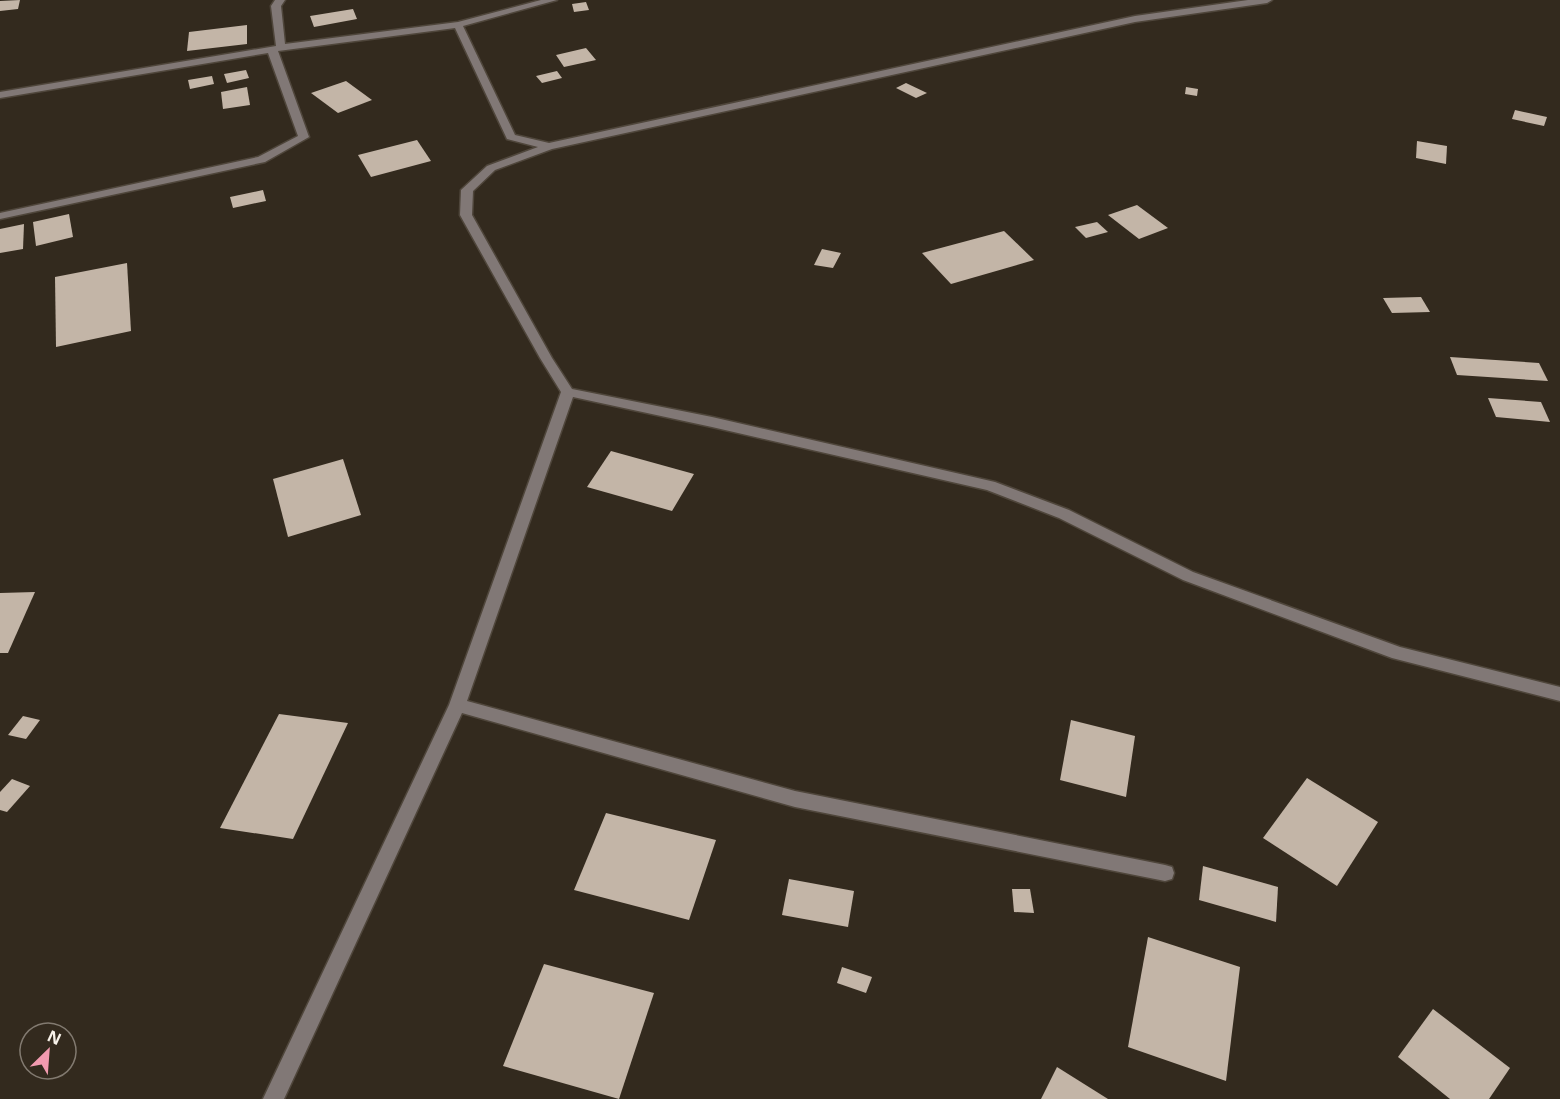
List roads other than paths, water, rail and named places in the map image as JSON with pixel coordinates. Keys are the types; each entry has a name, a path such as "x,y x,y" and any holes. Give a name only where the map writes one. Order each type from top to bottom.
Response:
{"street":[{"path":"0,216 261,160 304,137 277,48 276,6 280,0"},
{"path":"0,95 277,48 458,25 552,0"},
{"path":"1267,0 1135,19 549,146 491,168 468,190 466,215 546,358 568,392 712,422 990,486 1064,514 1188,576 1398,653 1560,694"},
{"path":"458,25 511,137 549,146"},
{"path":"273,1099 457,705 568,392"},
{"path":"457,705 795,799 1165,873"}]}
